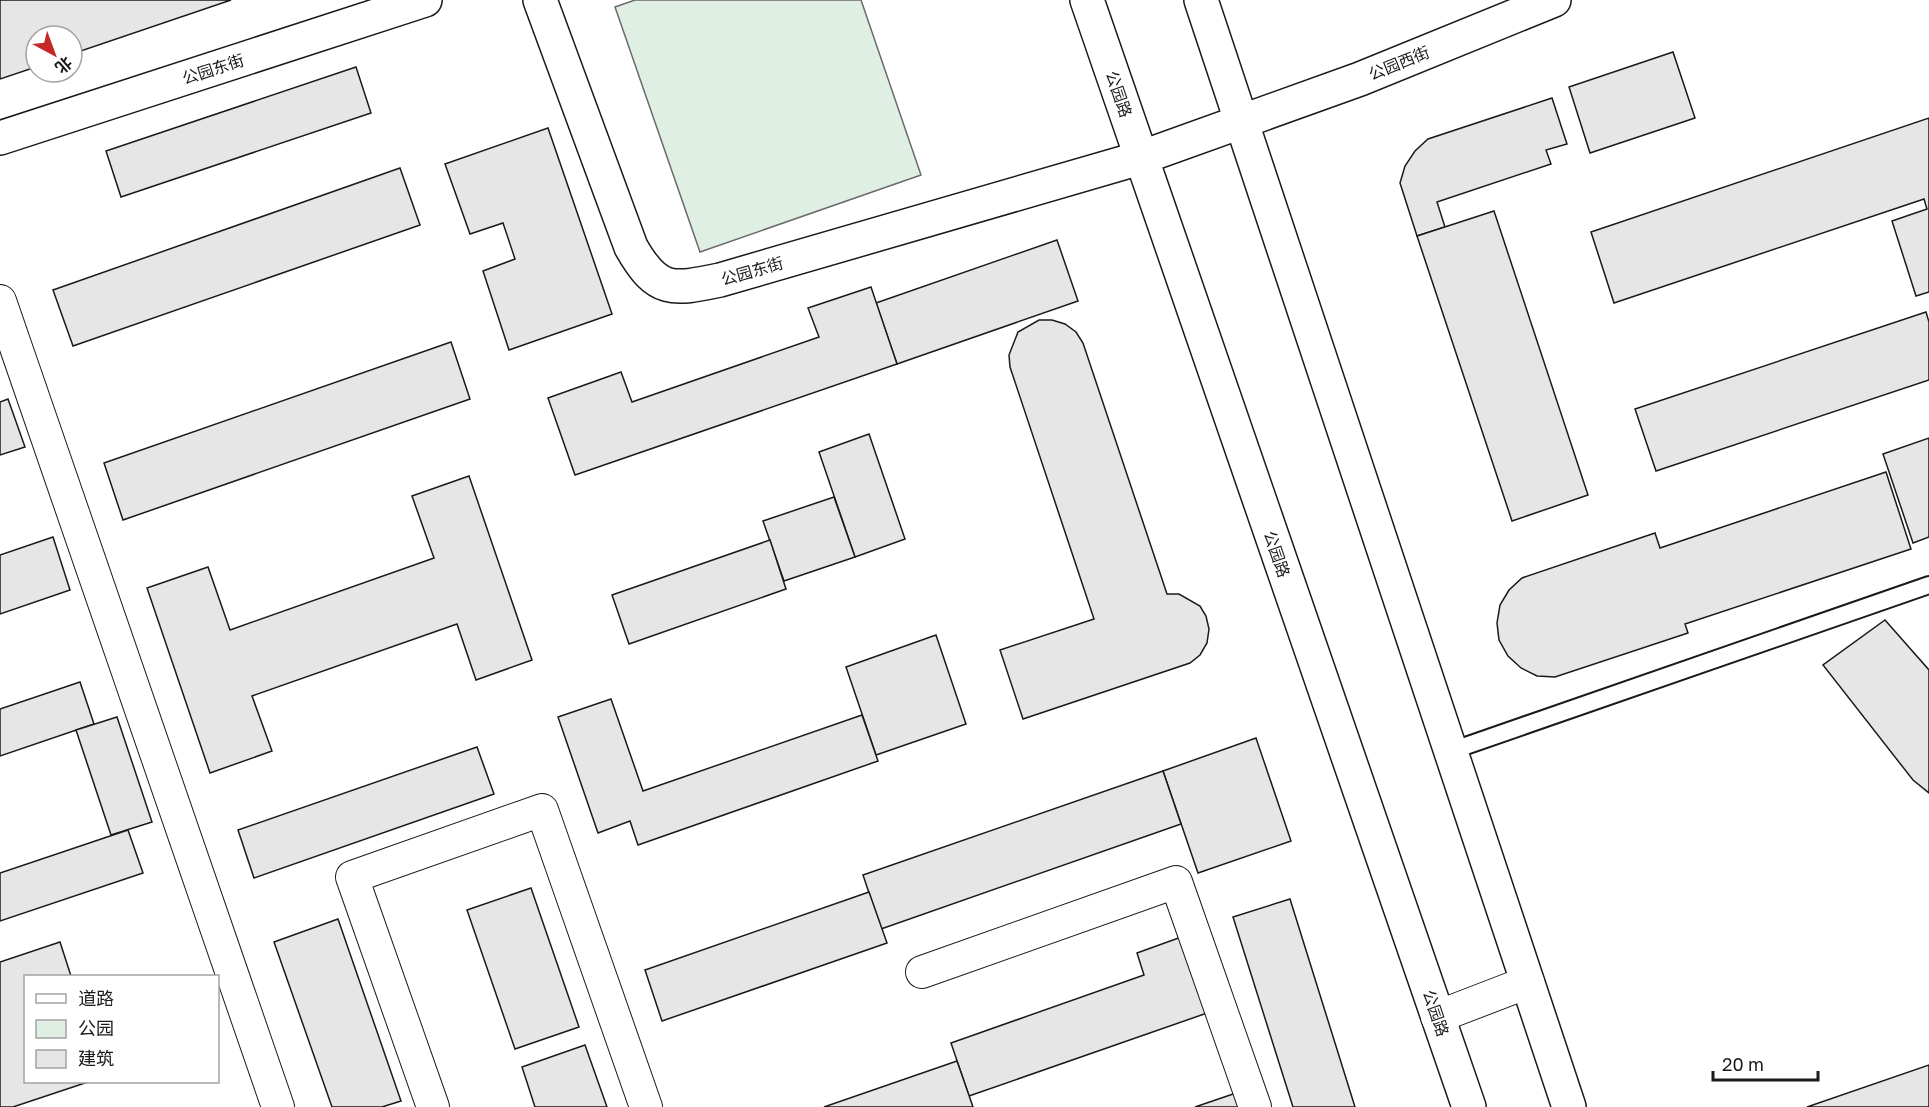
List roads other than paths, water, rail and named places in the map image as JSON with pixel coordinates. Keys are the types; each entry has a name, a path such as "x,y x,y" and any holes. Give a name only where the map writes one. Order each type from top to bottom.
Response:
{"street":[{"name":"公园东街","path":"540,0 631,247 644,270 663,284 680,288 720,280 1140,158 1242,123"},
{"name":"公园路","path":"1087,0 1469,1107"},
{"path":"1202,0 1569,1107"},
{"name":"公园西街","path":"1242,123 1360,79 1554,0"},
{"name":"公园东街","path":"0,138 422,1"},
{"path":"0,300 278,1107"},
{"path":"433,1107 352,877 542,810 646,1107"},
{"path":"922,972 1176,882 1255,1107"},
{"path":"1437,1017 1528,982"}],"lane":[{"path":"1451,751 1929,585"}]}
